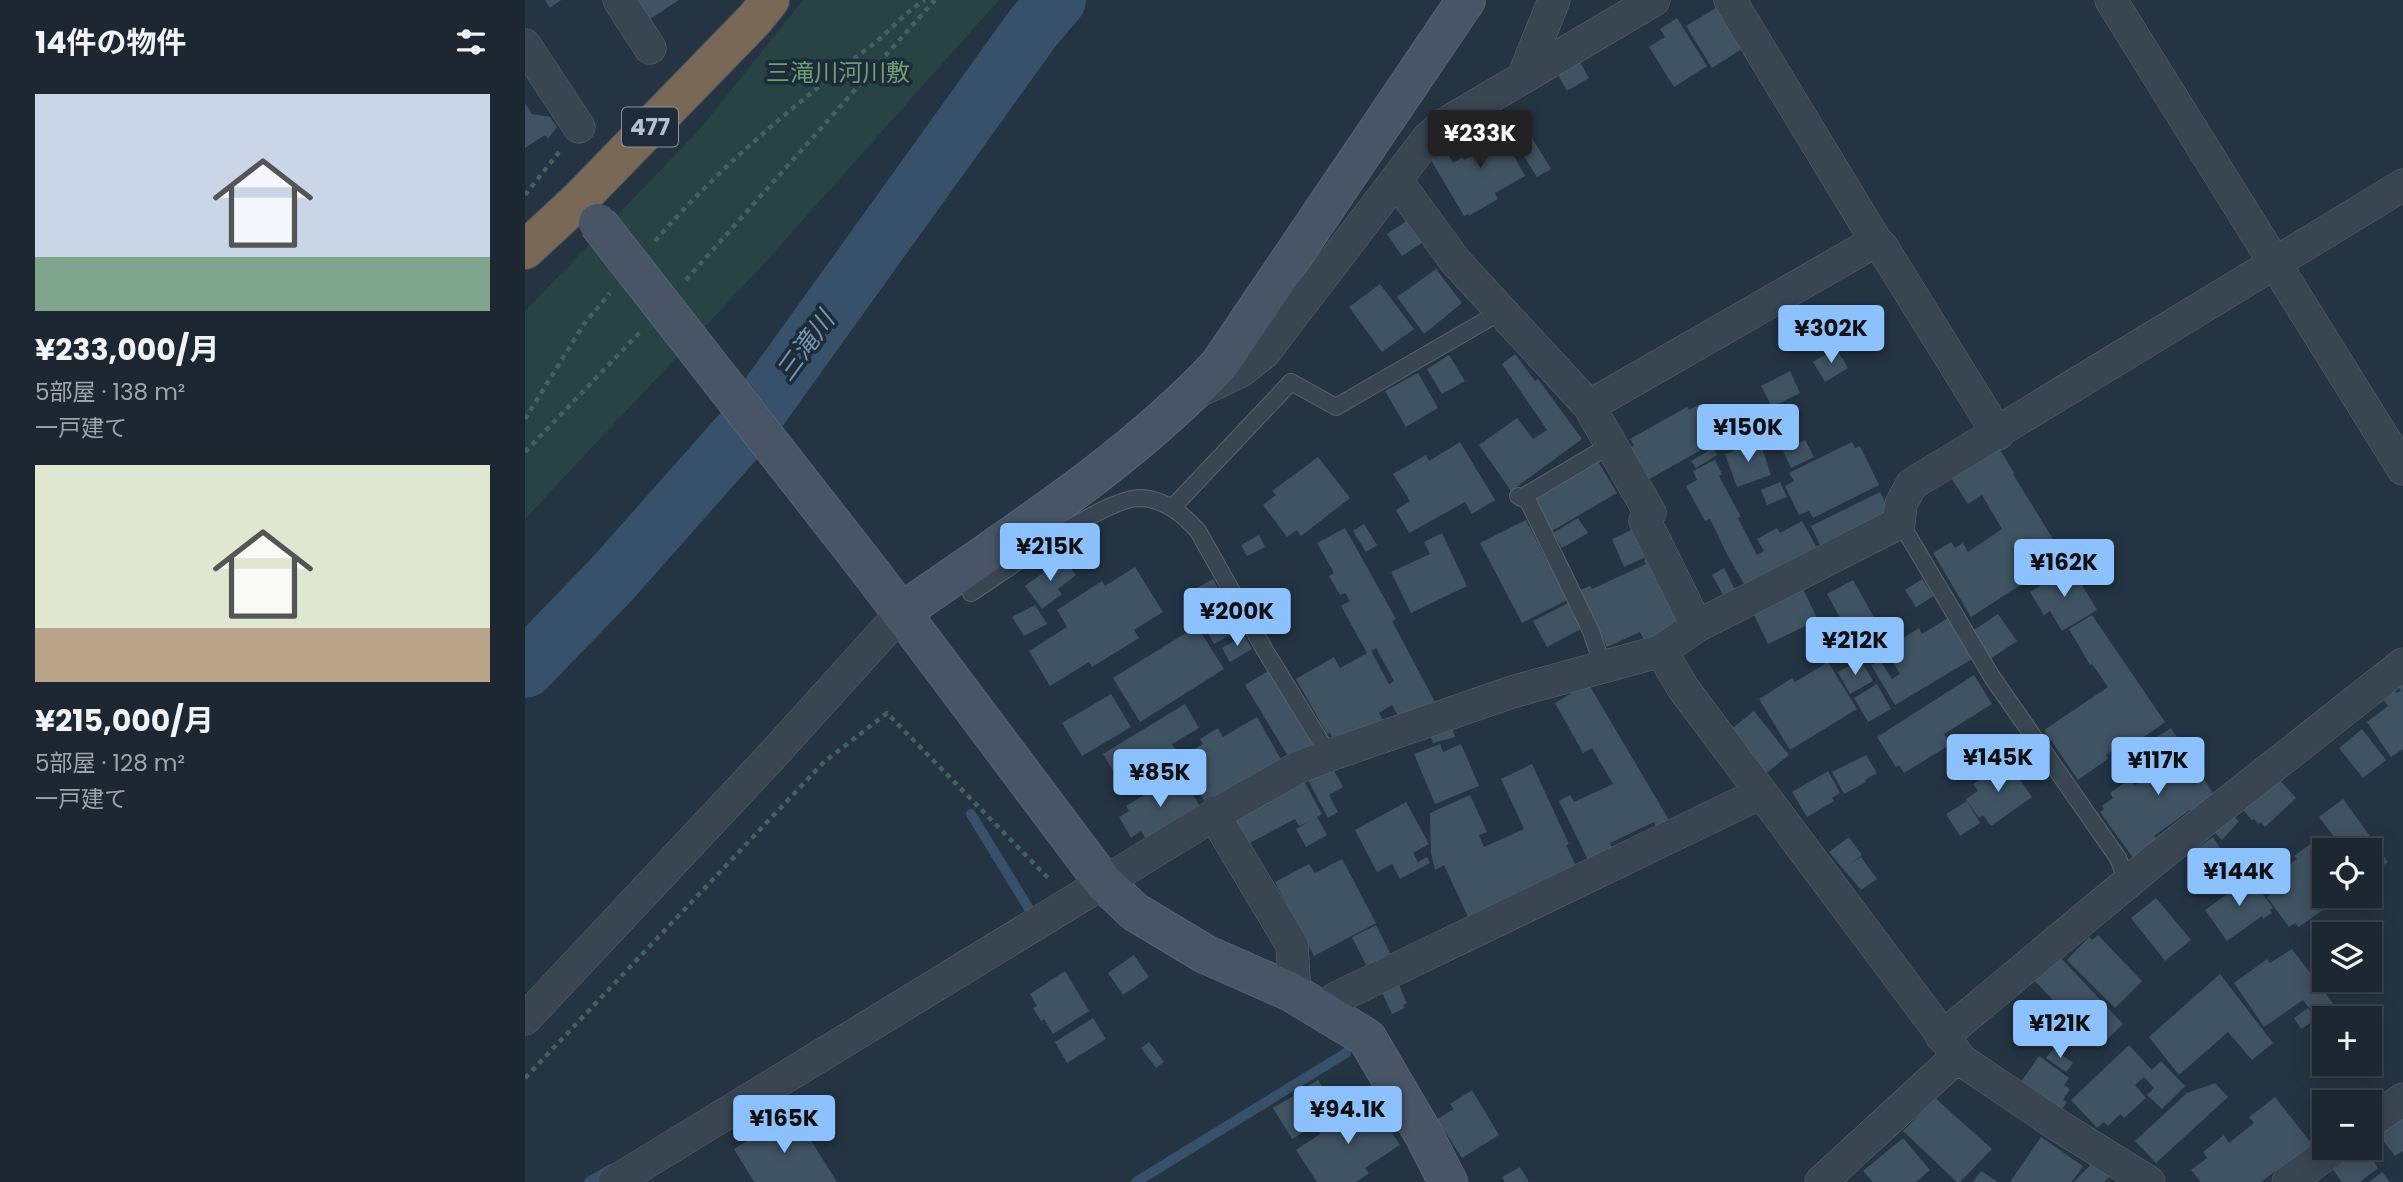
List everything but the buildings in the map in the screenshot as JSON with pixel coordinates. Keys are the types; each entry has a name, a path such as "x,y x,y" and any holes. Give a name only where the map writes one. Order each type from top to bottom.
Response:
{"highway":[{"name":"477","path":"525,250 588,212 770,0"}],"street":[{"path":"618,0 650,48"},
{"path":"525,1019 769,760 902,612 1091,479 1190,396 1219,365 1466,0"},
{"path":"1523,77 1554,0"},
{"path":"1190,396 1241,371 1264,353 1427,138 1443,125 1654,0"},
{"path":"1730,0 1876,240 1998,433"},
{"path":"2111,0 2403,469"},
{"path":"525,45 579,127"},
{"path":"1397,180 1456,262 1589,406 1650,513 1645,521 1697,626"},
{"path":"614,1182 1214,815 1299,767 1512,692 1661,651 1697,626 1899,523 1902,504 1912,484 2403,185"},
{"path":"588,212 902,612 1104,883 1135,912 1205,954 1311,1004 1367,1038 1424,1135 1448,1182"},
{"path":"1589,406 1876,240"},
{"path":"1661,651 1683,688 1950,1046 2132,1178"},
{"path":"1821,1182 1950,1046 2128,884 2168,849 2403,664"},
{"path":"1311,1004 1336,998 1761,793"},
{"path":"1214,815 1292,945 1311,1004"},
{"path":"2382,1114 2403,1099"},
{"path":"2288,1182 2318,1160"}],"lane":[{"path":"1172,508 1291,382 1336,407 1501,311"},
{"path":"1603,667 1591,631 1575,597 1528,501 1520,497 1612,444"},
{"path":"971,593 1091,516 1120,502 1139,498 1159,502 1172,508 1198,531 1266,652 1329,755"},
{"path":"1899,523 1992,677 2118,858 2128,884"}],"path":[{"path":"655,242 710,181 785,112 925,0"},
{"path":"680,288 935,0"},
{"path":"525,195 579,127"},
{"path":"525,419 584,324 611,293"},
{"path":"525,452 643,329"},
{"path":"525,1078 824,762 887,713 1072,903"}],"green space":[{"name":"三滝川河川敷","path":"803,0 999,0 761,267 525,519 525,311 700,129"}],"waterway":[{"name":"三滝川","path":"525,669 612,579 744,430 1033,28 1057,0"},
{"path":"971,814 1031,912"},
{"path":"1136,1182 1346,1053"},
{"path":"589,1182 611,1169"}]}
